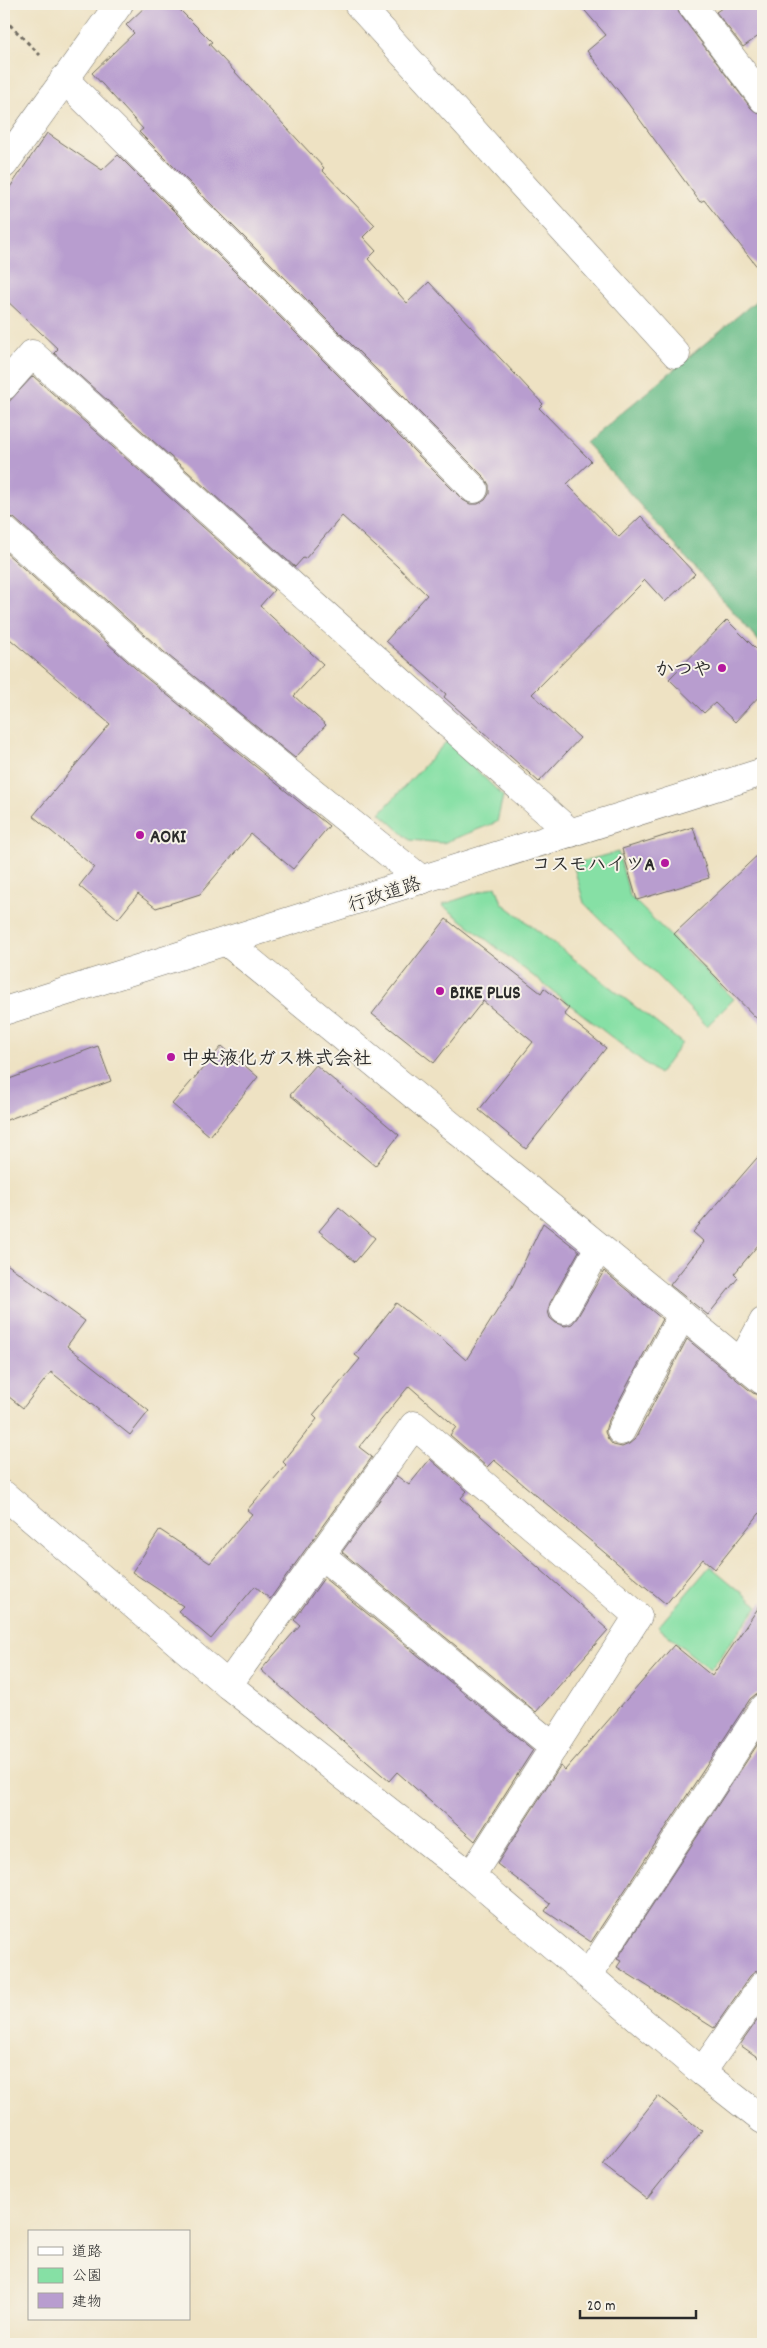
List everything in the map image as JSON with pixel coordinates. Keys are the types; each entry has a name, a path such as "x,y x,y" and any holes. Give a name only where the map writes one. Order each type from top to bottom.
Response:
{"main road":[{"path":"4,164 119,4"},
{"path":"358,4 676,354"},
{"path":"691,4 763,99"},
{"path":"64,80 474,489"},
{"path":"4,386 32,354 571,833"},
{"path":"4,530 154,664 422,880"},
{"name":"行政道路","path":"4,1011 571,833 760,779"},
{"path":"227,942 763,1381"},
{"path":"564,1310 599,1247"},
{"path":"621,1431 682,1315"},
{"path":"741,1363 763,1322"},
{"path":"228,1685 414,1425 638,1616 470,1876"},
{"path":"4,1495 228,1685 470,1876 589,1974 702,2072 763,2120"},
{"path":"321,1555 554,1747"},
{"path":"589,1974 763,1708"},
{"path":"702,2072 763,1985"}],"path":[{"path":"4,18 64,80"}],"green space":[{"path":"763,295 763,646 586,443"},
{"path":"447,741 503,796 497,822 443,843 410,840 380,813"},
{"path":"618,852 630,896 734,999 707,1026 584,903 573,864"},
{"path":"496,886 502,903 682,1043 659,1074 442,905"},
{"path":"710,1566 758,1606 710,1670 658,1627"}],"building":[{"path":"148,4 174,4 212,42 209,44 324,168 322,170 375,225 363,237 376,251 368,259 407,303 429,282 543,404 539,408 591,461 567,484 619,537 641,516 695,574 665,602 645,580 532,694 580,738 539,782 444,697 446,694 386,641 427,595 342,516 305,559 303,558 295,567 54,353 58,349 4,298 4,196 47,133 102,170 118,155 463,500 470,504 478,504 485,500 489,494 489,485 485,478 139,132 143,129 92,73 134,33 126,25"},
{"path":"579,4 676,4 679,13 751,108 757,113 763,114 763,274 704,200 700,202 587,51 606,35"},
{"path":"728,4 763,4 763,33 743,47 716,12"},
{"path":"33,376 274,590 260,606 323,664 294,696 326,725 295,758 164,652 14,518 4,515 4,407"},
{"path":"4,551 144,676 329,826 293,869 251,834 200,894 156,908 138,894 118,919 79,886 94,867 33,816 110,724 4,634"},
{"name":"かつや","path":"727,620 763,656 763,692 735,722 715,703 704,713 669,679"},
{"name":"コスモハイツA","path":"693,827 709,878 637,900 622,849"},
{"path":"763,850 763,1025 674,934"},
{"path":"446,919 541,993 544,988 569,1008 564,1014 606,1048 526,1149 479,1110 533,1042 483,1001 434,1063 372,1014"},
{"path":"98,1046 111,1081 4,1121 4,1081"},
{"path":"222,1046 258,1077 210,1136 172,1104"},
{"path":"316,1065 399,1135 375,1166 290,1095"},
{"path":"763,1151 763,1239 734,1274 738,1278 708,1315 670,1285 704,1242 693,1232"},
{"path":"339,1207 375,1238 355,1262 319,1231"},
{"path":"543,1223 579,1251 550,1303 548,1311 550,1318 556,1323 565,1326 572,1324 604,1271 662,1319 607,1424 605,1432 613,1445 622,1447 635,1439 687,1339 753,1393 763,1396 763,1509 715,1569 703,1559 666,1604 494,1460 487,1467 450,1435 456,1427 409,1386 359,1447 372,1457 270,1599 255,1586 211,1639 178,1611 183,1606 132,1572 160,1530 210,1563 252,1514 247,1510 286,1465 283,1462 317,1419 313,1415 360,1359 355,1355 396,1303 466,1360 512,1287"},
{"path":"4,1262 85,1321 67,1346 149,1411 130,1435 51,1372 23,1408 4,1393"},
{"path":"430,1459 467,1491 461,1498 608,1630 536,1712 342,1552 397,1476 409,1485"},
{"path":"324,1578 533,1750 475,1841 397,1772 389,1781 261,1670 300,1625 294,1620"},
{"path":"763,1601 763,1692 756,1694 750,1699 591,1942 545,1911 550,1904 497,1864 560,1766 565,1770 674,1645 712,1676"},
{"path":"763,1736 763,1970 756,1971 750,1976 714,2028 617,1967 621,1961 617,1959"},
{"path":"763,2012 763,2061 740,2045"},
{"path":"658,2096 702,2131 647,2199 603,2165"}],"place":[{"name":"かつや","path":"722,668"},
{"name":"AOKI","path":"140,835"},
{"name":"コスモハイツA","path":"665,863"},
{"name":"BIKE PLUS","path":"440,991"},
{"name":"中央液化ガス株式会社","path":"171,1057"}]}
